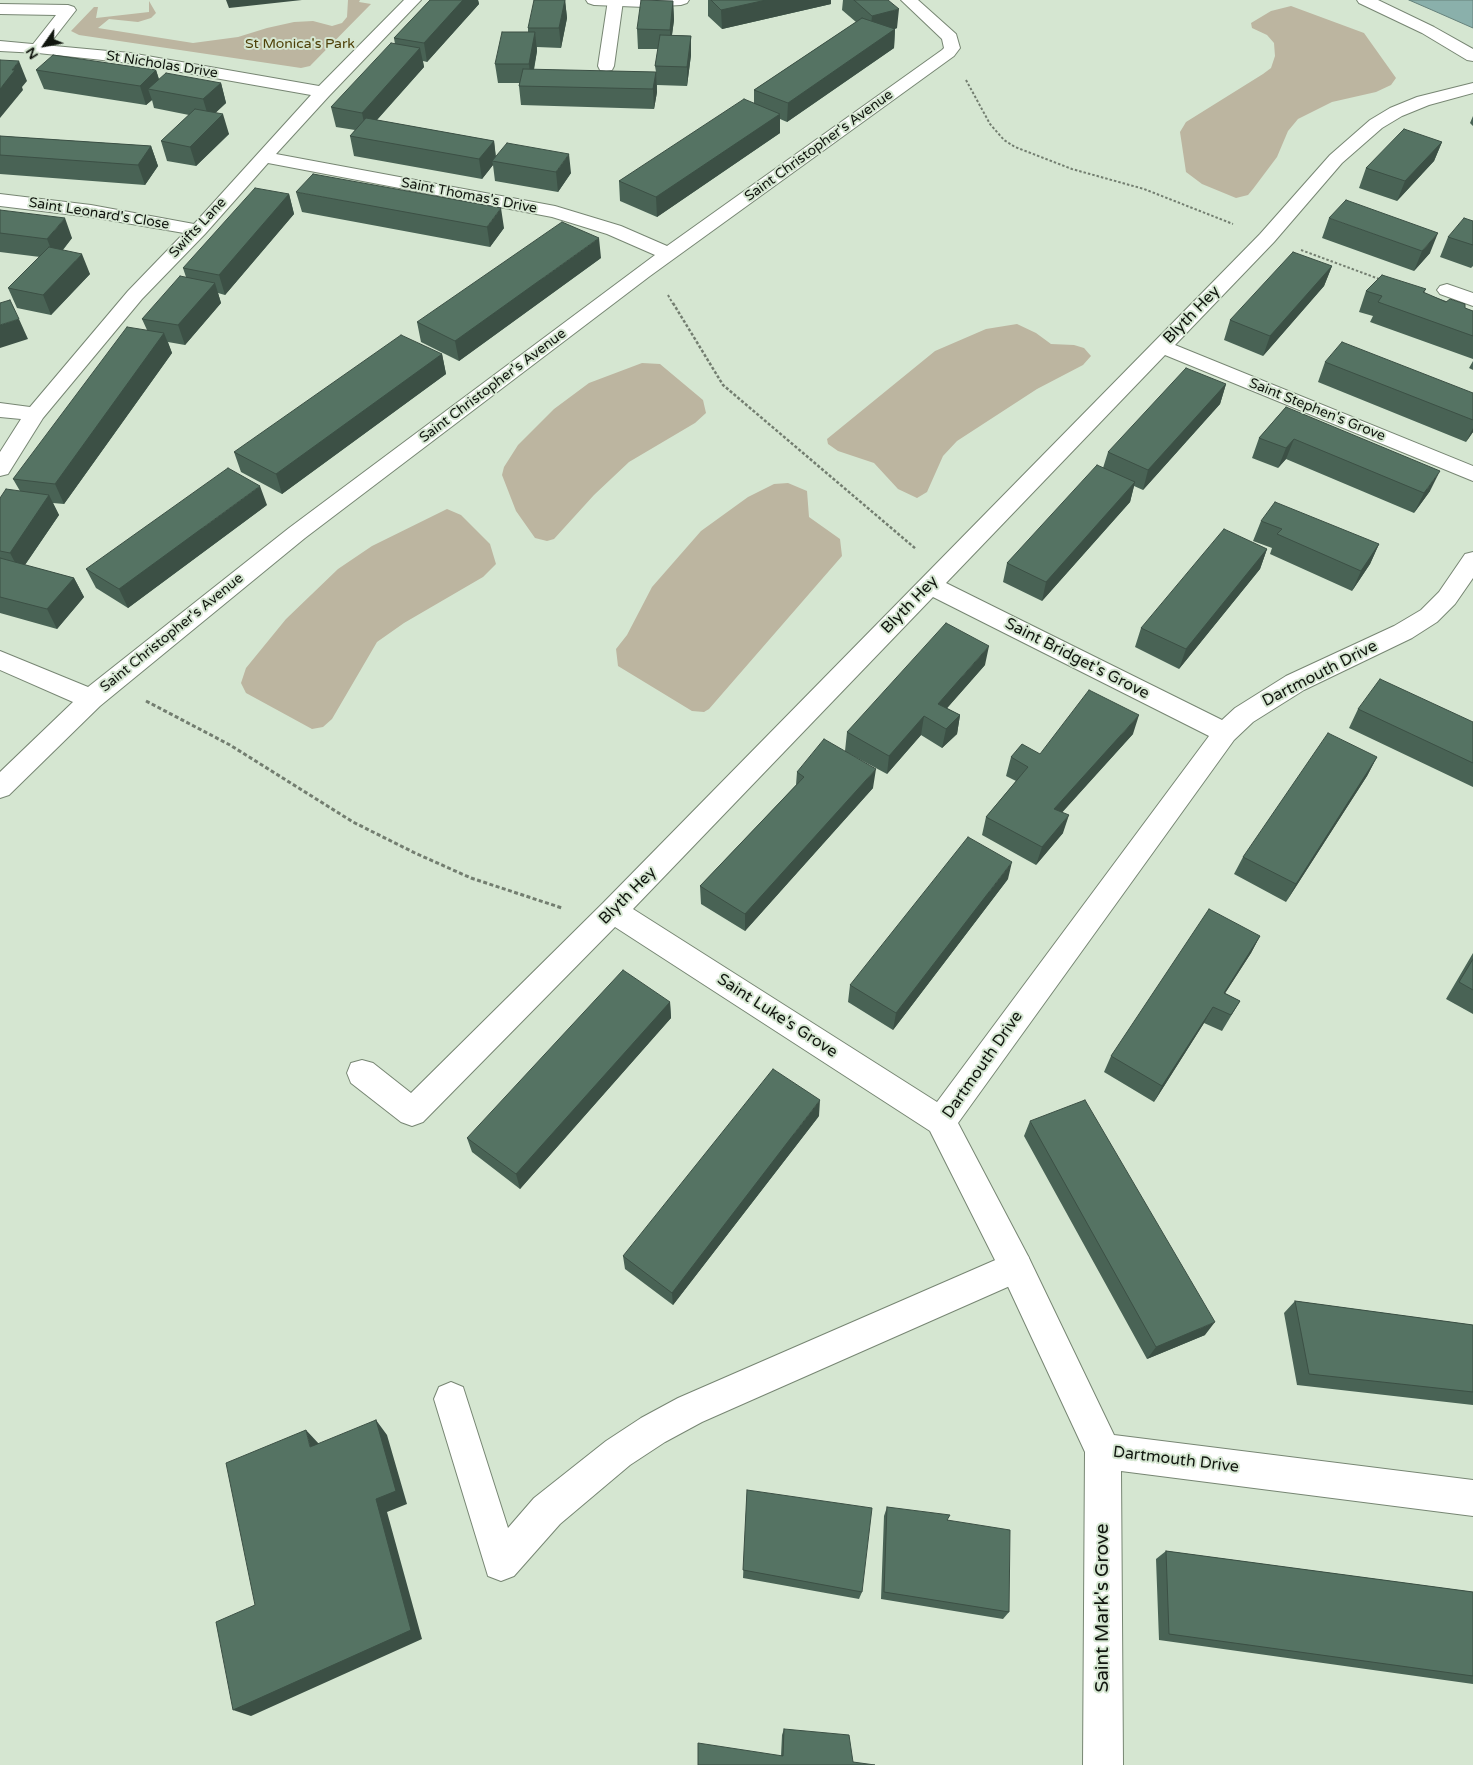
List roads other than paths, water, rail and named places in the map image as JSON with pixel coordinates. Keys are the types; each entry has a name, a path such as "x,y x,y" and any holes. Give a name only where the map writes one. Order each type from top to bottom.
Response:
{"street":[{"name":"Swifts Lane","path":"0,469 34,414 135,295 198,230 323,92 413,0"},
{"path":"594,0 681,0"},
{"name":"Saint Christopher's Avenue","path":"0,788 91,699 297,533 643,272 940,59 952,48 950,37 909,0"},
{"path":"1365,0 1428,30 1473,56"},
{"path":"606,66 615,1"},
{"path":"0,9 68,10 38,48"},
{"name":"St Nicholas Drive","path":"0,46 38,48 130,58 323,92"},
{"name":"Blyth Hey","path":"362,1073 412,1112 608,917 1268,237 1336,160 1376,124 1423,101 1473,88"},
{"name":"Saint Thomas's Drive","path":"263,158 555,212 614,230 669,254"},
{"name":"Saint Leonard's Close","path":"0,200 82,210 198,230"},
{"path":"1447,290 1473,300"},
{"name":"Saint Stephen's Grove","path":"1162,346 1473,474"},
{"path":"0,410 34,414"},
{"name":"Dartmouth Drive","path":"1473,560 1447,598 1429,616 1404,632 1295,683 1244,715 1225,733 941,1120 1016,1267 1103,1451 1473,1498"},
{"name":"Saint Bridget's Grove","path":"938,576 1225,733"},
{"path":"0,660 91,699"},
{"name":"Saint Luke's Grove","path":"608,917 941,1120"},
{"path":"450,1399 501,1563 547,1511 618,1453 654,1430 690,1410 1016,1267"},
{"name":"Saint Mark's Grove","path":"1103,1451 1103,1765"}],"water":[{"path":"1409,0 1473,0 1473,28 1432,10"}],"park label":[{"name":"St Monica's Park","path":"300,44"}]}
